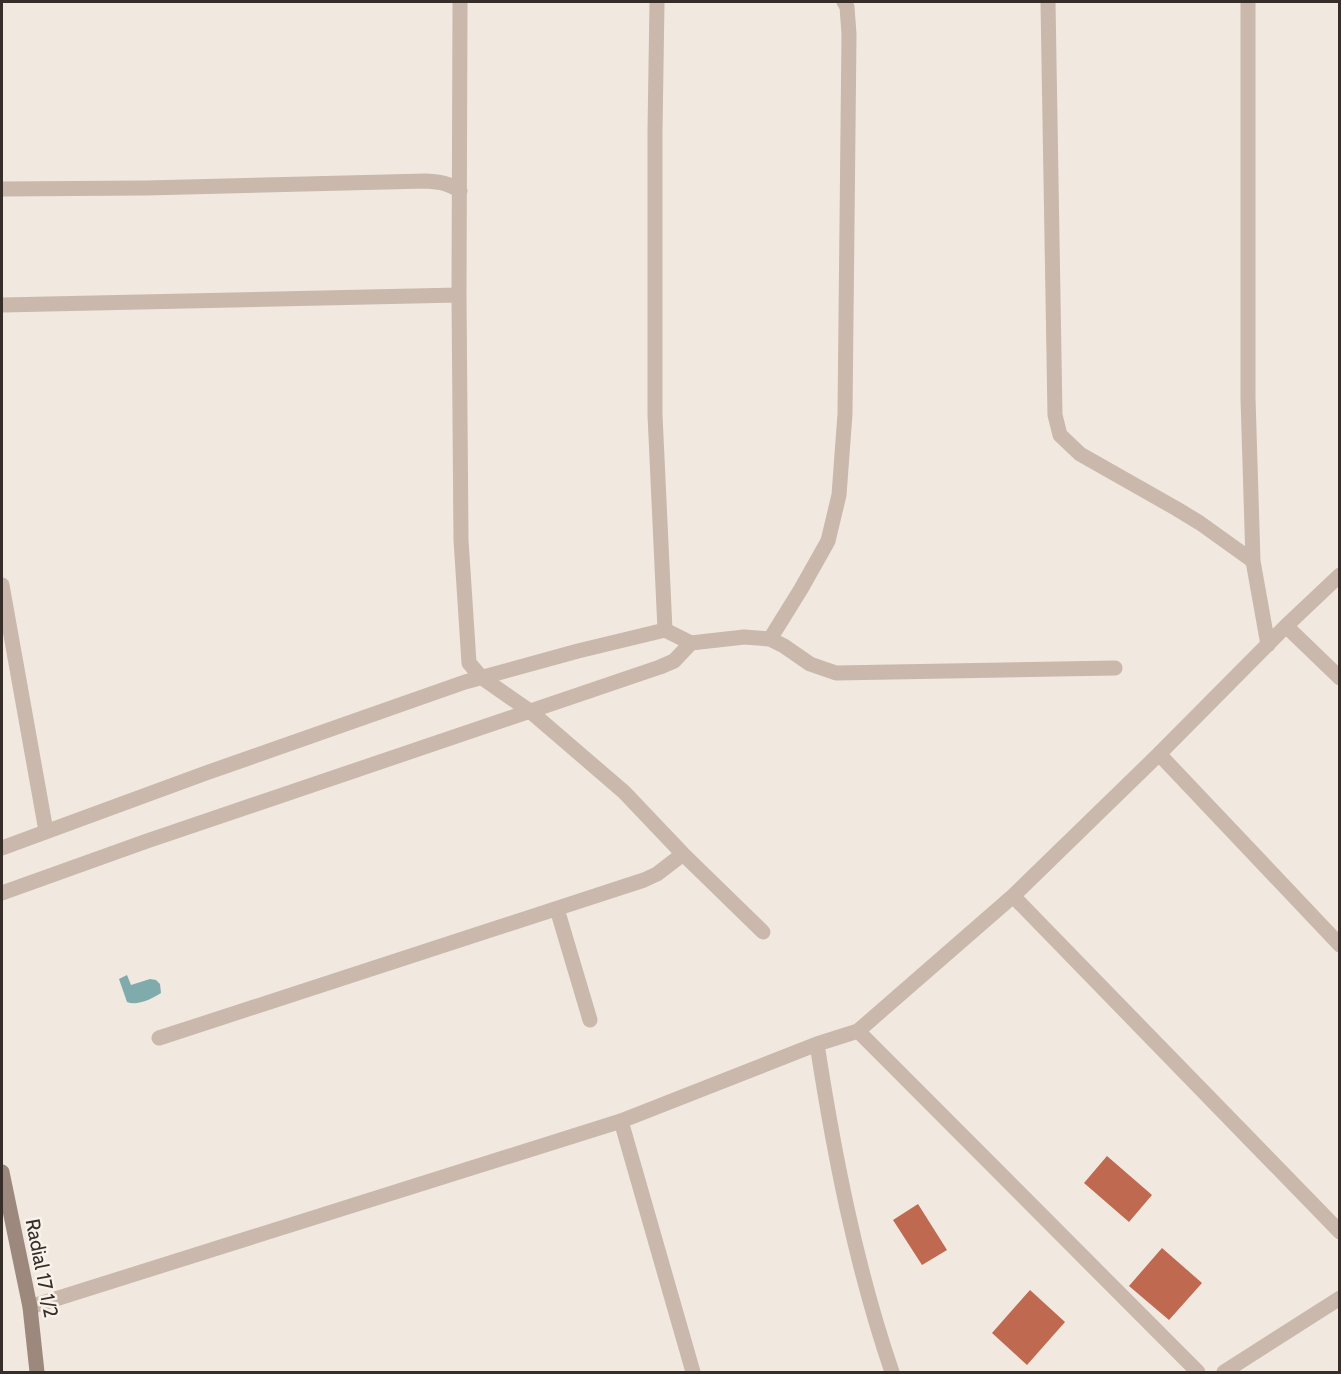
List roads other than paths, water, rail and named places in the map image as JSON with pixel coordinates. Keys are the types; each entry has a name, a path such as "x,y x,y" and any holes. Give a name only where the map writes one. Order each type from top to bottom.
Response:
{"street":[{"path":"460,2 461,540 469,663 481,677 531,712 624,792 682,854 763,932"},
{"path":"657,2 655,415 665,630"},
{"path":"770,639 828,541 839,495 845,414 849,34 847,7 844,2"},
{"path":"1048,2 1055,415 1060,435 1080,454 1200,523 1252,561"},
{"path":"1248,2 1248,398 1252,561 1268,645"},
{"path":"2,189 146,189 426,181 441,182 460,191"},
{"path":"2,304 459,295"},
{"path":"30,1307 621,1121 817,1044 858,1031 1013,896 1340,575"},
{"path":"2,585 46,831"},
{"path":"1286,626 1340,678"},
{"path":"2,848 206,773 481,677 665,630 691,643 744,638 770,639 810,664 837,673 1116,668"},
{"path":"2,892 674,661 691,643"},
{"path":"1160,754 1340,945"},
{"path":"159,1038 644,880 657,874 682,854"},
{"path":"1013,896 1340,1232"},
{"path":"556,909 590,1020"},
{"path":"858,1031 1197,1372"},
{"path":"817,1044 828,1115 857,1249 882,1344 892,1372"},
{"path":"621,1121 693,1372"},
{"name":"Radial 17 1/2","path":"2,1172 30,1307 37,1372"},
{"path":"1224,1372 1340,1298"}],"water":[{"path":"127,975 131,985 150,979 156,980 160,984 161,993 149,1000 127,1002 119,979"}]}
